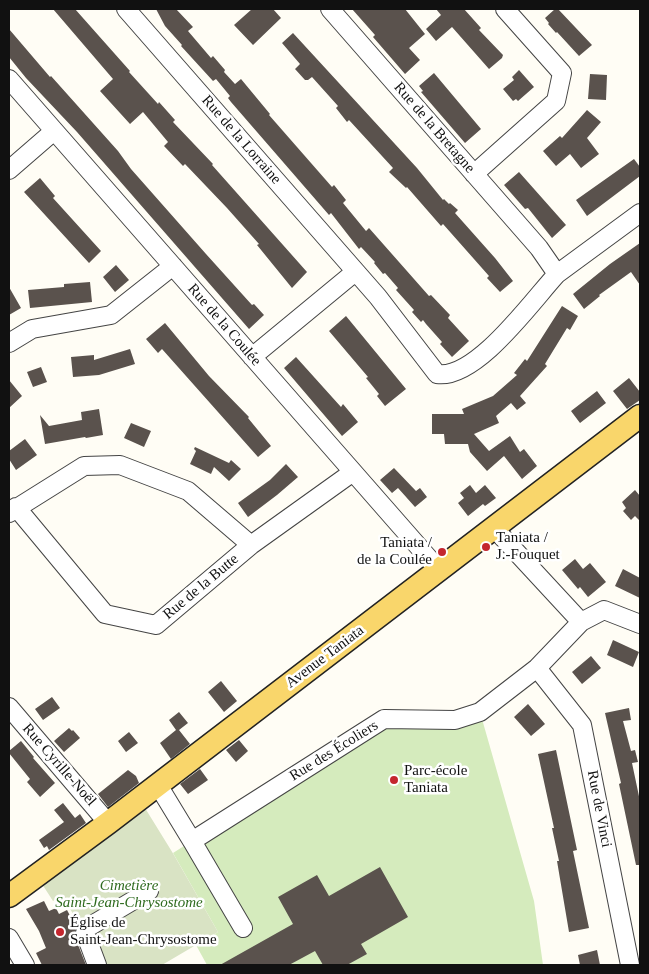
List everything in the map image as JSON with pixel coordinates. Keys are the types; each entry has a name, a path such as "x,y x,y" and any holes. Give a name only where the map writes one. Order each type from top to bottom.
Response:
{"main road":[{"name":"Avenue Taniata","path":"9,896 158,785 640,416"}],"street":[{"name":"Rue de la Lorraine","path":"126,9 378,298 437,374 447,376 476,361 491,348 557,274 640,213"},
{"name":"Rue de la Bretagne","path":"330,9 539,248 557,274"},
{"path":"474,174 556,101 562,73 505,9"},
{"name":"Rue de la Coulée","path":"9,80 439,570"},
{"path":"9,170 54,131"},
{"path":"9,343 32,329 110,315 173,266"},
{"path":"252,356 355,272"},
{"path":"12,510 84,466 120,465 188,491 252,544"},
{"name":"Rue de la Butte","path":"12,510 105,614 156,625 252,544 353,472"},
{"path":"494,528 581,622"},
{"name":"Rue des Écoliers","path":"192,841 384,719 455,720 480,712 537,668 581,622 604,610 640,624"},
{"name":"Rue de Vinci","path":"537,668 582,725 630,965"},
{"name":"Rue Cyrille-Noël","path":"9,707 108,823"},
{"path":"158,785 243,928"},
{"path":"97,965 85,933 86,928 149,891"},
{"path":"9,938 24,965"}],"green space":[{"name":"Parc-école Taniata","path":"480,712 534,901 543,965 207,965 196,945 218,932 173,853 384,719"},
{"name":"Cimetière Saint-Jean-Chrysostome","path":"145,808 218,932 162,965 100,965 90,941 62,896 53,901 42,884"}],"building":[{"path":"53,9 75,9 129,72 175,120 173,122 213,164 307,272 292,288 257,245 259,244 227,208 185,164 183,166 164,146 168,142 143,112 130,124 100,91 113,79"},
{"path":"156,9 176,9 193,27 188,31 211,58 213,56 235,84 241,79 269,115 332,187 334,185 346,200 343,203 366,231 369,228 429,296 431,295 450,315 448,318 469,341 452,357 423,320 421,322 412,312 414,310 396,290 398,288 385,273 383,274 361,247 359,249 331,213 329,215 231,102 228,98 230,96 216,79 213,81 181,46 165,26"},
{"path":"252,9 273,9 281,18 253,45 234,25"},
{"path":"352,9 405,9 425,34 409,48 420,60 405,74"},
{"path":"436,9 464,9 481,28 479,30 503,55 502,58 489,69 452,27 436,41 426,29 441,15"},
{"path":"555,9 558,9 592,45 579,56 548,24 545,18"},
{"path":"9,29 118,151 131,169 206,254 252,305 254,304 264,315 249,329 9,57"},
{"path":"293,33 417,168 443,200 458,210 455,213 513,281 500,292 487,278 489,276 443,224 441,226 407,187 389,172 393,168 349,120 347,122 336,108 338,106 312,77 305,80 295,69 300,64 282,43"},
{"path":"519,70 534,87 518,101 516,99 513,101 503,89 514,80 512,77"},
{"path":"434,73 481,129 465,143 421,92 423,91 419,86"},
{"path":"590,74 607,75 606,100 588,99"},
{"path":"587,110 601,122 587,138 599,154 581,168 570,154 556,166 543,151 560,136 562,138"},
{"path":"634,159 640,167 640,176 587,216 576,200"},
{"path":"519,172 566,225 552,238 528,208 525,209 504,185"},
{"path":"40,178 55,196 53,198 101,251 89,263 24,192"},
{"path":"640,243 640,285 631,272 599,295 584,309 573,294"},
{"path":"116,265 129,280 115,292 103,277"},
{"path":"90,282 92,302 30,308 28,290 64,287 64,284"},
{"path":"9,287 21,308 9,315"},
{"path":"562,306 578,316 570,330 567,328 545,364 547,366 520,396 526,403 517,410 511,403 496,416 499,423 474,434 489,451 510,436 520,452 524,449 537,466 522,479 504,456 487,471 470,452 468,444 445,444 444,434 432,434 432,414 464,414 462,409 493,396 517,375 514,373 525,359 527,361"},
{"path":"346,316 406,389 385,406 377,396 379,394 366,378 368,377 329,331"},
{"path":"165,323 209,376 249,417 271,446 258,457 162,349 158,353 146,339"},
{"path":"130,349 135,364 99,375 73,377 71,357 94,355 94,360"},
{"path":"296,357 341,407 343,404 358,422 342,436 284,368"},
{"path":"41,367 47,382 33,387 27,372"},
{"path":"629,378 640,392 640,400 627,409 613,391"},
{"path":"9,380 22,396 9,408"},
{"path":"597,391 606,403 580,423 571,411"},
{"path":"99,409 103,435 45,444 40,415 49,426 82,420 81,412"},
{"path":"131,423 151,431 144,447 124,438"},
{"path":"25,439 37,455 16,470 9,459 9,451"},
{"path":"195,447 229,463 231,460 241,469 229,481 214,467 211,474 190,464 196,451"},
{"path":"286,464 298,477 248,517 238,503 270,480"},
{"path":"394,468 416,491 420,488 427,497 415,507 398,488 392,493 380,480"},
{"path":"470,485 476,493 485,485 496,498 485,506 483,504 468,516 458,503 464,498 460,493"},
{"path":"635,490 640,496 640,521 635,516 631,520 623,511 626,508 622,502"},
{"path":"575,559 583,569 590,563 606,582 588,597 580,587 578,589 562,570"},
{"path":"623,569 640,578 640,598 615,586"},
{"path":"613,640 639,652 633,667 607,655"},
{"path":"591,656 601,668 582,684 572,672"},
{"path":"221,681 237,701 224,712 208,692"},
{"path":"52,697 60,708 43,720 35,709"},
{"path":"528,704 545,724 531,736 514,717"},
{"path":"629,708 631,720 623,721 631,751 635,750 638,762 632,763 640,801 640,865 636,865 619,784 621,783 605,713"},
{"path":"179,712 188,723 179,730 190,744 171,759 160,743 176,730 169,720"},
{"path":"69,728 80,738 64,752 54,741"},
{"path":"129,732 138,743 126,752 118,741"},
{"path":"239,740 248,751 236,762 226,750"},
{"path":"21,741 55,783 40,797 27,782 30,779 9,753"},
{"path":"556,750 577,850 573,851 589,928 569,932 557,861 559,861 552,828 554,828 538,754"},
{"path":"200,769 208,780 188,794 180,784"},
{"path":"128,770 136,776 139,783 108,807 98,794"},
{"path":"63,803 75,818 80,814 86,823 49,850 47,846 44,848 39,840 64,822 54,810"},
{"path":"380,867 408,917 361,944 367,954 347,965 323,965 315,951 289,965 220,965 293,924 278,897 317,875 329,896"},
{"name":"Église de Saint-Jean-Chrysostome","path":"44,901 49,911 56,908 59,914 67,910 76,927 75,937 86,965 42,965 36,953 46,948 39,931 26,909"},
{"path":"597,950 600,965 580,965 578,955"}],"place":[{"name":"Taniata / J.-Fouquet","path":"486,547"},
{"name":"Taniata / de la Coulée","path":"442,552"},
{"name":"Parc-école Taniata","path":"394,780"},
{"name":"Église de Saint-Jean-Chrysostome","path":"60,932"}]}
